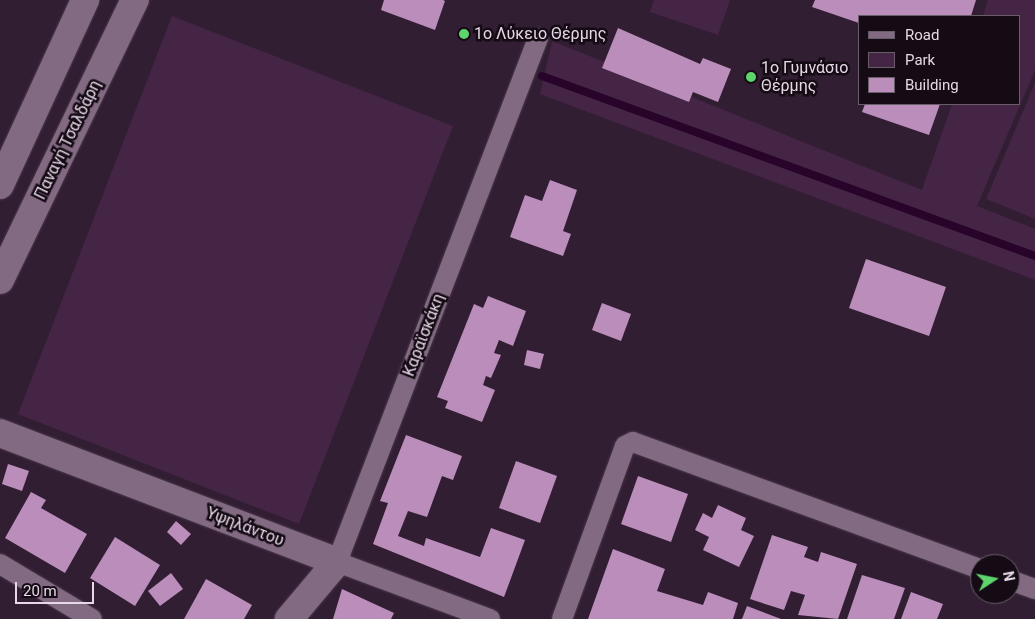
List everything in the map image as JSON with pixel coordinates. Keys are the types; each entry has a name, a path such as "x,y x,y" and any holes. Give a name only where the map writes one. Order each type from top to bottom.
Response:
{"street":[{"path":"0,185 85,0"},
{"name":"Παναγή Τσαλδάρη","path":"0,280 136,0"},
{"name":"Καραϊσκάκη","path":"289,619 338,562 538,38"},
{"name":"Υψηλάντου","path":"0,434 490,619"},
{"path":"562,619 625,446 633,442 970,565"},
{"path":"0,564 92,619"},
{"path":"1020,584 1035,589"}],"green space":[{"path":"654,0 730,0 718,35 650,12"},
{"path":"988,0 1035,0 1035,70 977,206 1035,229 1035,280 540,94 552,41 922,190 952,105 1020,105 1020,15 983,15"},
{"path":"172,16 453,126 299,524 18,414"},
{"path":"1035,83 1035,219 986,199"}],"building":[{"path":"384,0 445,1 435,30 381,10"},
{"path":"815,0 976,0 971,15 858,15 858,23 812,7"},
{"path":"618,28 700,64 703,58 731,69 718,102 693,92 689,102 602,68"},
{"path":"865,105 940,105 929,135 862,112"},
{"path":"550,180 577,190 563,231 571,234 563,256 510,237 525,195 542,201"},
{"path":"866,259 946,287 929,336 849,308"},
{"path":"488,296 526,311 513,346 499,340 494,353 501,355 491,378 486,376 483,385 495,390 482,422 445,408 448,401 437,397 474,304 483,308"},
{"path":"602,303 631,314 621,341 592,330"},
{"path":"527,350 544,354 540,369 524,365"},
{"path":"406,435 462,456 453,480 442,476 427,517 408,511 398,536 424,546 426,538 480,557 491,528 525,540 504,597 373,544 388,503 380,501"},
{"path":"516,461 557,476 540,523 499,508"},
{"path":"8,464 29,471 22,491 2,484"},
{"path":"638,476 688,494 671,542 621,524"},
{"path":"31,492 46,500 41,508 87,534 65,573 5,538"},
{"path":"718,505 746,518 741,530 754,536 739,567 703,550 709,537 695,530 703,513 712,518"},
{"path":"176,521 191,534 181,545 167,532"},
{"path":"772,535 808,547 804,557 818,562 821,552 857,564 838,619 798,615 805,595 791,591 784,610 750,599"},
{"path":"115,537 160,565 135,606 90,578"},
{"path":"613,549 665,569 657,591 703,605 708,592 738,603 733,619 588,619"},
{"path":"171,573 183,589 160,606 148,591"},
{"path":"862,575 905,588 894,619 847,619"},
{"path":"206,579 252,605 244,619 184,619"},
{"path":"342,589 394,613 391,619 333,619"},
{"path":"911,592 943,604 937,619 901,619"},
{"path":"747,606 781,619 742,619"}],"waterway":[{"path":"542,76 1035,256"}],"place":[{"name":"1ο Λύκειο Θέρμης","path":"464,34"},
{"name":"1ο Γυμνάσιο Θέρμης","path":"751,77"}]}
